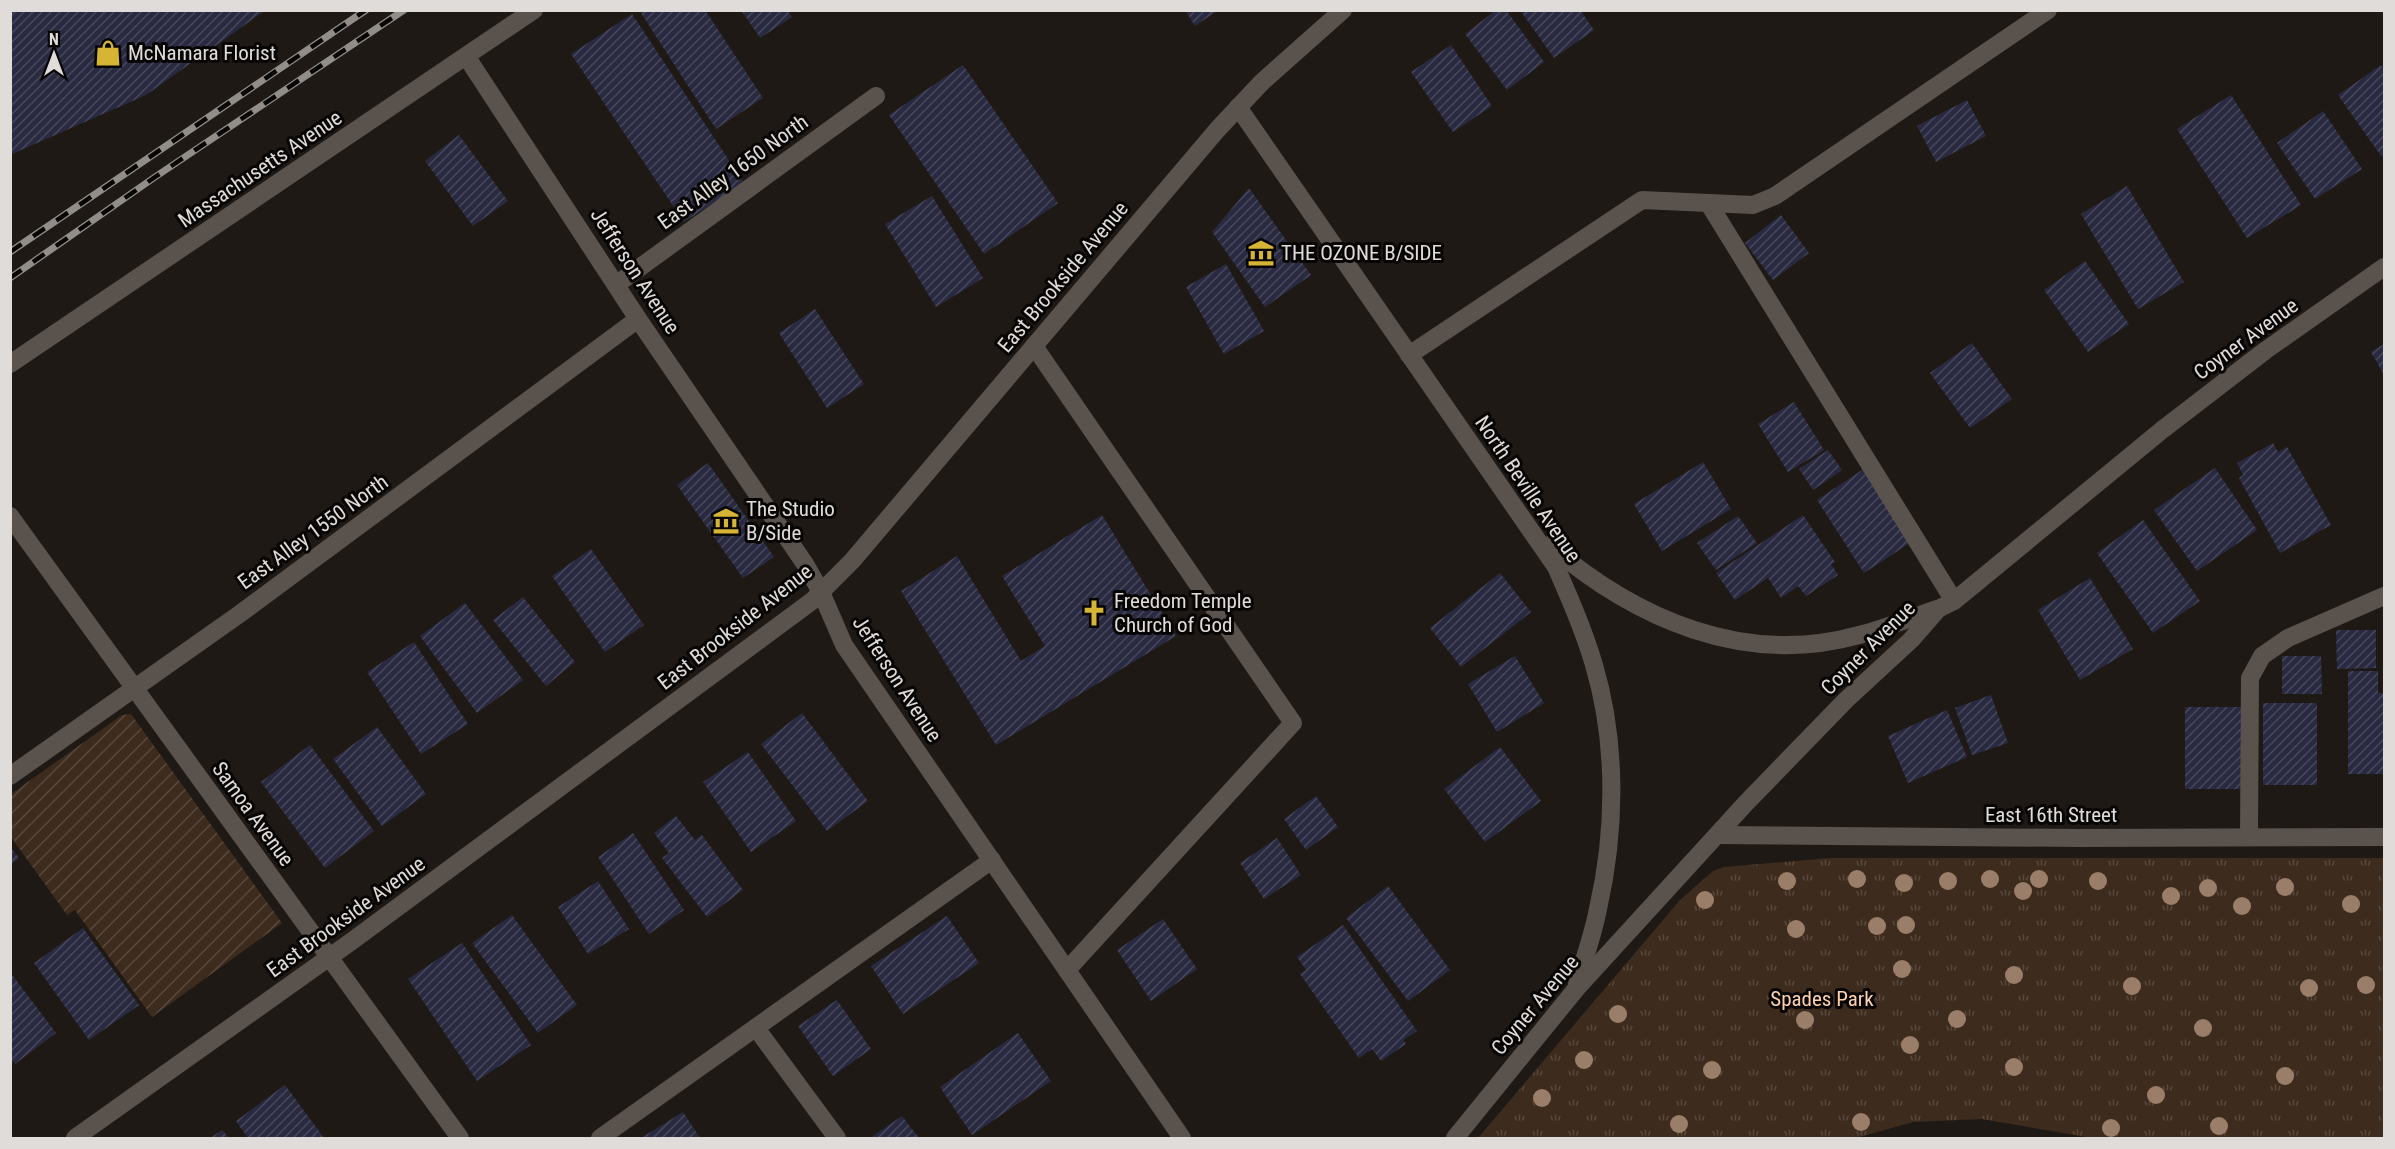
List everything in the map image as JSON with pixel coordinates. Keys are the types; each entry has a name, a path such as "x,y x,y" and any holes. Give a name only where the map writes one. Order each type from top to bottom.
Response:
{"street":[{"name":"Massachusetts Avenue","path":"10,364 534,10"},
{"name":"East Brookside Avenue","path":"75,1138 329,957 812,601 852,561 1238,107 1262,82 1342,10"},
{"path":"1409,355 1642,200 1752,205 1775,196 2048,10"},
{"name":"Jefferson Avenue","path":"466,56 638,319 805,564 821,592 844,645 1182,1138"},
{"name":"East Alley 1650 North","path":"617,284 876,96"},
{"name":"North Beville Avenue","path":"1238,107 1556,567 1578,616 1599,682 1609,745 1611,815 1605,876 1576,989"},
{"path":"1531,531 1576,569 1652,614 1702,634 1754,644 1806,644 1858,636 1947,604 1709,204"},
{"name":"Coyner Avenue","path":"1455,1138 1576,989 1846,700 1947,604 2171,423 2266,350 2385,267"},
{"name":"East Alley 1550 North","path":"10,776 241,613 638,319"},
{"path":"1034,346 1293,723 1067,970"},
{"name":"Samoa Avenue","path":"10,516 459,1138"},
{"path":"2249,837 2250,678 2262,656 2288,638 2385,596"},
{"name":"East 16th Street","path":"1718,835 2385,837"},
{"path":"600,1138 992,860"},
{"path":"756,1028 837,1138"}],"green space":[{"path":"131,714 282,923 152,1017 75,910 67,915 11,837 11,794 122,715"},
{"name":"Spades Park","path":"1831,858 2384,858 2384,1138 2092,1138 1982,1119 1913,1122 1856,1138 1478,1138 1680,900 1713,871 1724,867"}],"building":[{"name":"McNamara Florist","path":"10,10 266,10 146,95 10,155"},
{"path":"639,10 705,10 763,98 716,129"},
{"path":"741,10 787,10 792,17 760,38"},
{"path":"1185,10 1219,10 1195,26"},
{"path":"1496,10 1506,10 1544,62 1507,90 1465,34"},
{"path":"1520,10 1580,10 1594,30 1554,58"},
{"path":"632,14 744,183 684,222 571,54"},
{"path":"1451,45 1492,106 1453,132 1411,72"},
{"path":"963,65 1058,203 984,254 889,115"},
{"path":"2381,65 2384,71 2384,154 2381,156 2338,95"},
{"path":"2231,95 2301,205 2247,238 2177,129"},
{"path":"1967,100 1986,136 1936,162 1917,126"},
{"path":"2323,111 2362,169 2315,199 2277,143"},
{"path":"459,135 508,201 473,226 425,161"},
{"path":"2127,186 2184,282 2138,309 2081,214"},
{"name":"THE OZONE B/SIDE","path":"1249,188 1311,275 1265,307 1212,232"},
{"path":"932,196 983,278 936,307 885,224"},
{"path":"1781,215 1809,253 1773,280 1745,243"},
{"path":"2085,261 2129,324 2088,352 2044,290"},
{"path":"1226,264 1264,331 1224,354 1186,287"},
{"path":"815,309 864,384 827,408 779,333"},
{"path":"1972,343 2012,399 1970,428 1930,373"},
{"path":"2384,344 2384,375 2371,352"},
{"path":"1794,402 1824,450 1788,472 1758,424"},
{"path":"2273,443 2278,452 2287,447 2331,525 2280,553 2239,478 2243,475 2237,463"},
{"path":"1828,450 1842,470 1813,490 1799,469"},
{"path":"1703,462 1731,509 1662,551 1634,504"},
{"name":"The Studio B/Side","path":"708,463 774,557 743,578 677,485"},
{"path":"1865,468 1913,541 1864,573 1817,500"},
{"path":"2215,468 2257,530 2197,571 2154,510"},
{"name":"Freedom Temple Church of God","path":"1102,515 1176,636 996,745 901,591 957,556 1021,661 1045,646 1002,576"},
{"path":"1803,515 1835,562 1831,564 1838,575 1806,596 1798,586 1781,598 1768,578 1735,600 1716,573"},
{"path":"1738,516 1757,543 1716,570 1697,543"},
{"path":"2143,520 2200,601 2153,633 2097,553"},
{"path":"591,549 644,625 605,652 552,576"},
{"path":"1500,573 1531,612 1461,667 1430,628"},
{"path":"2090,578 2133,649 2080,680 2038,610"},
{"path":"523,597 575,662 546,686 493,620"},
{"path":"465,603 523,680 477,713 420,636"},
{"path":"2336,630 2376,630 2376,668 2337,669"},
{"path":"414,642 468,724 421,754 367,672"},
{"path":"1515,656 1544,703 1497,732 1468,684"},
{"path":"2282,656 2321,656 2322,694 2282,694"},
{"path":"2348,671 2378,671 2378,693 2384,693 2384,774 2348,774"},
{"path":"1991,695 2008,743 1972,755 1955,708"},
{"path":"2263,703 2317,703 2317,785 2263,785"},
{"path":"2185,707 2241,707 2241,789 2185,789"},
{"path":"1947,710 1967,757 1908,783 1888,736"},
{"path":"802,713 868,801 827,831 761,744"},
{"path":"377,727 426,794 382,826 333,759"},
{"path":"310,745 374,831 325,868 261,782"},
{"path":"1500,747 1541,801 1485,842 1444,789"},
{"path":"748,752 796,821 751,852 703,782"},
{"path":"1316,796 1338,827 1306,850 1284,819"},
{"path":"676,816 695,840 702,835 743,890 707,917 662,858 669,853 654,833"},
{"path":"633,833 684,910 649,934 598,857"},
{"path":"1277,838 1301,875 1264,899 1240,863"},
{"path":"10,847 19,858 10,865"},
{"path":"598,881 629,929 588,954 558,907"},
{"path":"1388,886 1450,970 1408,1001 1346,918"},
{"path":"512,915 577,1005 538,1033 472,943"},
{"path":"947,916 979,963 903,1014 871,966"},
{"path":"1163,919 1197,969 1151,1001 1117,950"},
{"path":"1343,925 1417,1031 1403,1040 1406,1044 1381,1061 1372,1049 1359,1058 1300,974 1306,970 1297,957"},
{"path":"83,928 139,1005 89,1040 34,963"},
{"path":"462,943 531,1045 477,1081 408,979"},
{"path":"10,972 56,1033 15,1064 10,1058"},
{"path":"837,1000 871,1049 833,1076 798,1026"},
{"path":"1018,1033 1051,1081 972,1135 940,1087"},
{"path":"285,1085 324,1138 248,1138 236,1121"},
{"path":"683,1112 700,1138 641,1138"},
{"path":"902,1116 919,1138 870,1138"},
{"path":"222,1130 229,1138 210,1138"}],"railway":[{"path":"10,252 366,10"},
{"path":"10,278 155,177 404,10"}],"place":[{"name":"McNamara Florist","path":"108,53"},
{"name":"THE OZONE B/SIDE","path":"1261,253"},
{"name":"The Studio B/Side","path":"726,521"},
{"name":"Freedom Temple Church of God","path":"1094,613"}]}
